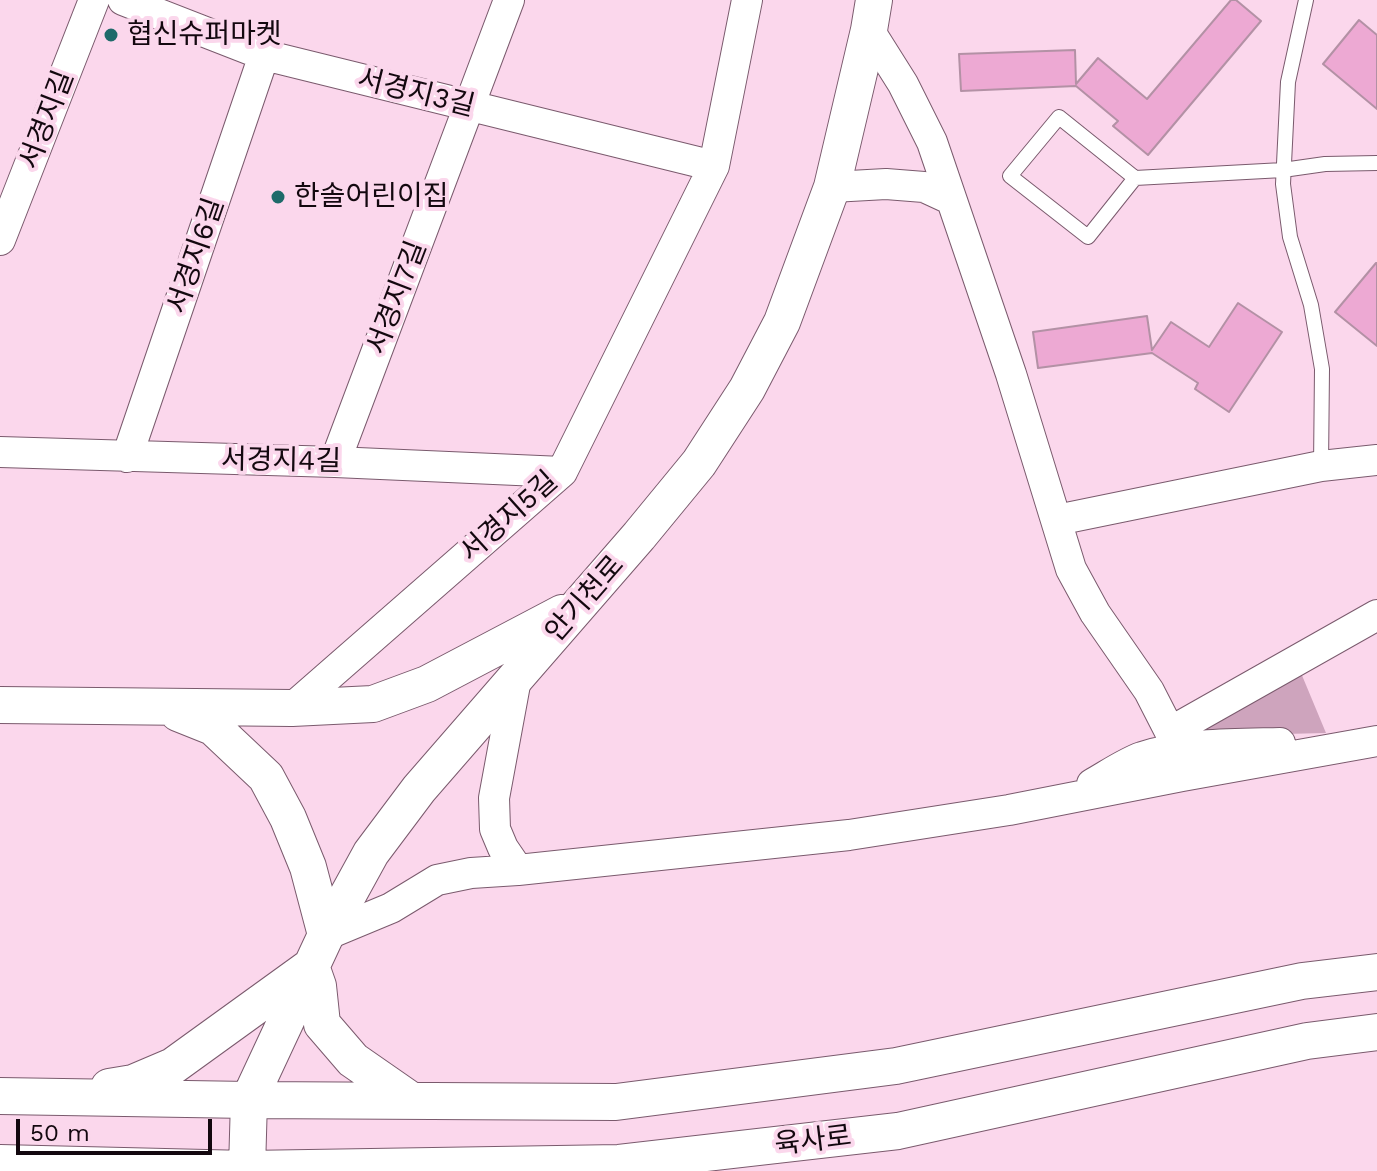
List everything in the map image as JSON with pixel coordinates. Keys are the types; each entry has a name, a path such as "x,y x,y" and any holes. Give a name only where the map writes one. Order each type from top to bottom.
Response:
{"street":[{"name":"서경지길","path":"0,240 94,0"},
{"name":"서경지3길","path":"123,0 264,55 714,166"},
{"name":"서경지7길","path":"335,462 509,0"},
{"name":"서경지5길","path":"292,708 562,472 714,166 747,0"},
{"name":"안기천로","path":"247,1169 249,1100 318,950 371,853 419,789 699,463 747,389 782,322 832,187 872,15"},
{"path":"872,15 932,142 1006,360 1071,569 1095,613 1149,691 1172,740"},
{"name":"서경지6길","path":"127,457 264,55"},
{"path":"832,187 886,184 924,187 950,199"},
{"name":"서경지4길","path":"0,452 562,472"},
{"path":"1057,520 1321,466 1377,460"},
{"path":"0,705 292,708 373,704 427,684 581,603"},
{"path":"1064,799 1172,740 1377,615"},
{"path":"516,679 494,798 495,829 518,870"},
{"path":"165,708 213,727 266,777 288,818 308,867 318,950 322,1024 353,1060 412,1101"},
{"path":"1172,740 1214,745 1366,743"},
{"path":"39,1097 133,1083 173,1066 318,950 437,880 471,873 849,835 1009,810 1366,743"},
{"path":"0,1096 616,1102 896,1066 1302,981 1377,972"},
{"name":"육사로","path":"0,1163 247,1169 619,1163 883,1133 1307,1041 1377,1032"}],"lane":[{"path":"1306,0 1288,82 1283,170 1290,237 1311,305 1322,369 1321,466"},
{"path":"1135,178 1088,237 1010,176 1059,117 1135,178 1377,163"}],"shaded area":[{"path":"1301,673 1326,733 1203,736 1201,727"}],"building":[{"path":"1231,0 1236,0 1261,21 1148,155 1113,126 1118,121 1076,86 961,91 959,54 1075,50 1076,84 1098,58 1147,99"},
{"path":"1359,20 1377,35 1377,109 1323,64"},
{"path":"1377,263 1377,346 1335,312"},
{"path":"1238,303 1282,332 1229,412 1195,389 1198,383 1152,353 1038,368 1033,332 1147,316 1152,350 1171,322 1209,347"}],"place":[{"name":"협신슈퍼마켓","path":"111,35"},
{"name":"한솔어린이집","path":"278,197"}]}
